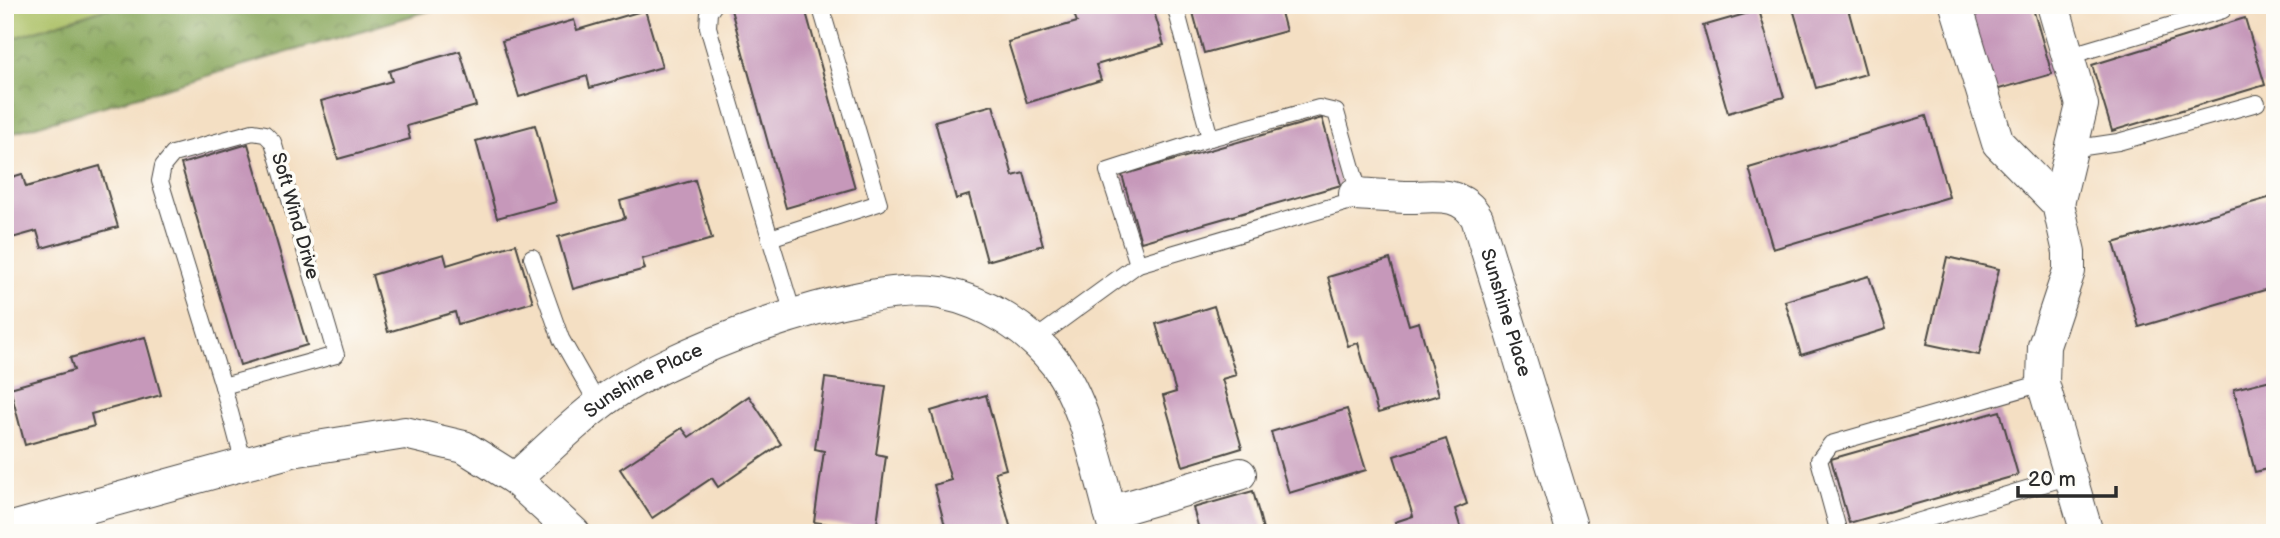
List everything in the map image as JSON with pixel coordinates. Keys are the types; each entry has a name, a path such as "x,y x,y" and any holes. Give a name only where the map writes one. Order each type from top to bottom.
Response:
{"street":[{"path":"1956,5 1998,142 2057,204"},
{"path":"2053,5 2082,105 2057,204 2069,252 2070,271 2044,346 2043,383 2087,533"},
{"name":"Sunshine Place","path":"1355,194 1411,197 1444,194 1469,205 1481,231 1573,533"},
{"name":"Sunshine Place","path":"515,480 598,404 655,369 725,338 853,299 896,293 939,293 980,305 1018,326 1034,340 1056,364 1073,391 1113,522 1240,474"},
{"path":"5,530 292,451 405,433 464,447 515,480 574,533"}],"lane":[{"path":"714,5 709,12 708,27 793,317"},
{"path":"770,238 879,203 820,5"},
{"path":"1175,5 1210,138"},
{"path":"2068,56 2223,10"},
{"path":"2071,149 2118,142 2257,103"},
{"path":"1138,264 1108,171 1210,138 1318,108 1336,112 1358,189 1355,194"},
{"name":"Soft Wind Drive","path":"223,386 336,355 273,142 265,134 253,132 173,154 163,166 160,181 244,464"},
{"name":"Sunshine Place","path":"1034,340 1138,264 1351,201 1355,194"},
{"path":"532,257 561,339 598,404"},
{"path":"1839,533 1819,460 1831,444 2043,383"},
{"path":"1880,533 2070,476"}],"green space":[{"path":"5,5 116,5 5,41"},
{"path":"116,5 449,5 5,135 5,41"}],"building":[{"path":"804,5 855,188 786,208 730,6"},
{"path":"1091,5 1152,5 1164,45 1096,65 1101,80 1027,103 1008,42 1077,22 1073,11"},
{"path":"1191,5 1279,5 1286,31 1204,53"},
{"path":"1792,5 1847,5 1866,74 1816,88"},
{"path":"1967,5 2032,5 2052,74 1992,91"},
{"path":"645,10 662,67 590,88 587,76 519,97 502,41 574,20 577,30"},
{"path":"1759,10 1784,97 1728,113 1703,26"},
{"path":"2245,18 2265,85 2112,131 2092,65"},
{"path":"460,51 476,106 407,126 410,139 338,159 321,101 392,81 389,71"},
{"path":"993,105 1013,176 1024,173 1043,245 987,261 969,195 956,199 935,121"},
{"path":"1926,116 1949,197 1773,249 1749,168"},
{"path":"1322,118 1341,185 1141,242 1122,175"},
{"path":"535,125 556,202 497,218 476,141"},
{"path":"248,144 307,345 240,365 181,164"},
{"path":"100,166 118,227 42,248 37,231 5,240 5,179 22,174 26,187"},
{"path":"695,180 712,239 642,259 645,269 573,289 558,237 625,218 620,201"},
{"path":"2275,196 2275,287 2139,327 2114,243"},
{"path":"516,244 533,302 458,324 455,312 388,332 372,275 444,254 447,265"},
{"path":"1947,257 1999,269 1979,355 1927,344"},
{"path":"1390,259 1409,325 1419,322 1439,395 1378,413 1358,343 1348,346 1328,277"},
{"path":"1869,276 1886,329 1801,355 1785,301"},
{"path":"1214,306 1236,375 1222,379 1242,448 1183,466 1163,396 1176,392 1156,324"},
{"path":"145,337 161,395 91,414 94,426 25,445 10,388 74,370 70,358"},
{"path":"825,378 886,386 876,454 886,456 876,531 814,522 824,451 815,449"},
{"path":"2275,379 2275,467 2255,472 2234,389"},
{"path":"986,395 1006,469 995,472 1012,533 947,533 934,485 951,480 931,411"},
{"path":"749,396 781,444 718,487 712,478 652,518 620,469 682,428 689,437"},
{"path":"1347,409 1366,470 1289,493 1271,432"},
{"path":"2000,411 2018,475 1849,523 1831,459"},
{"path":"1446,439 1467,504 1455,509 1462,533 1398,533 1395,522 1413,516 1394,456"},
{"path":"1253,491 1264,533 1200,533 1193,508"}]}
